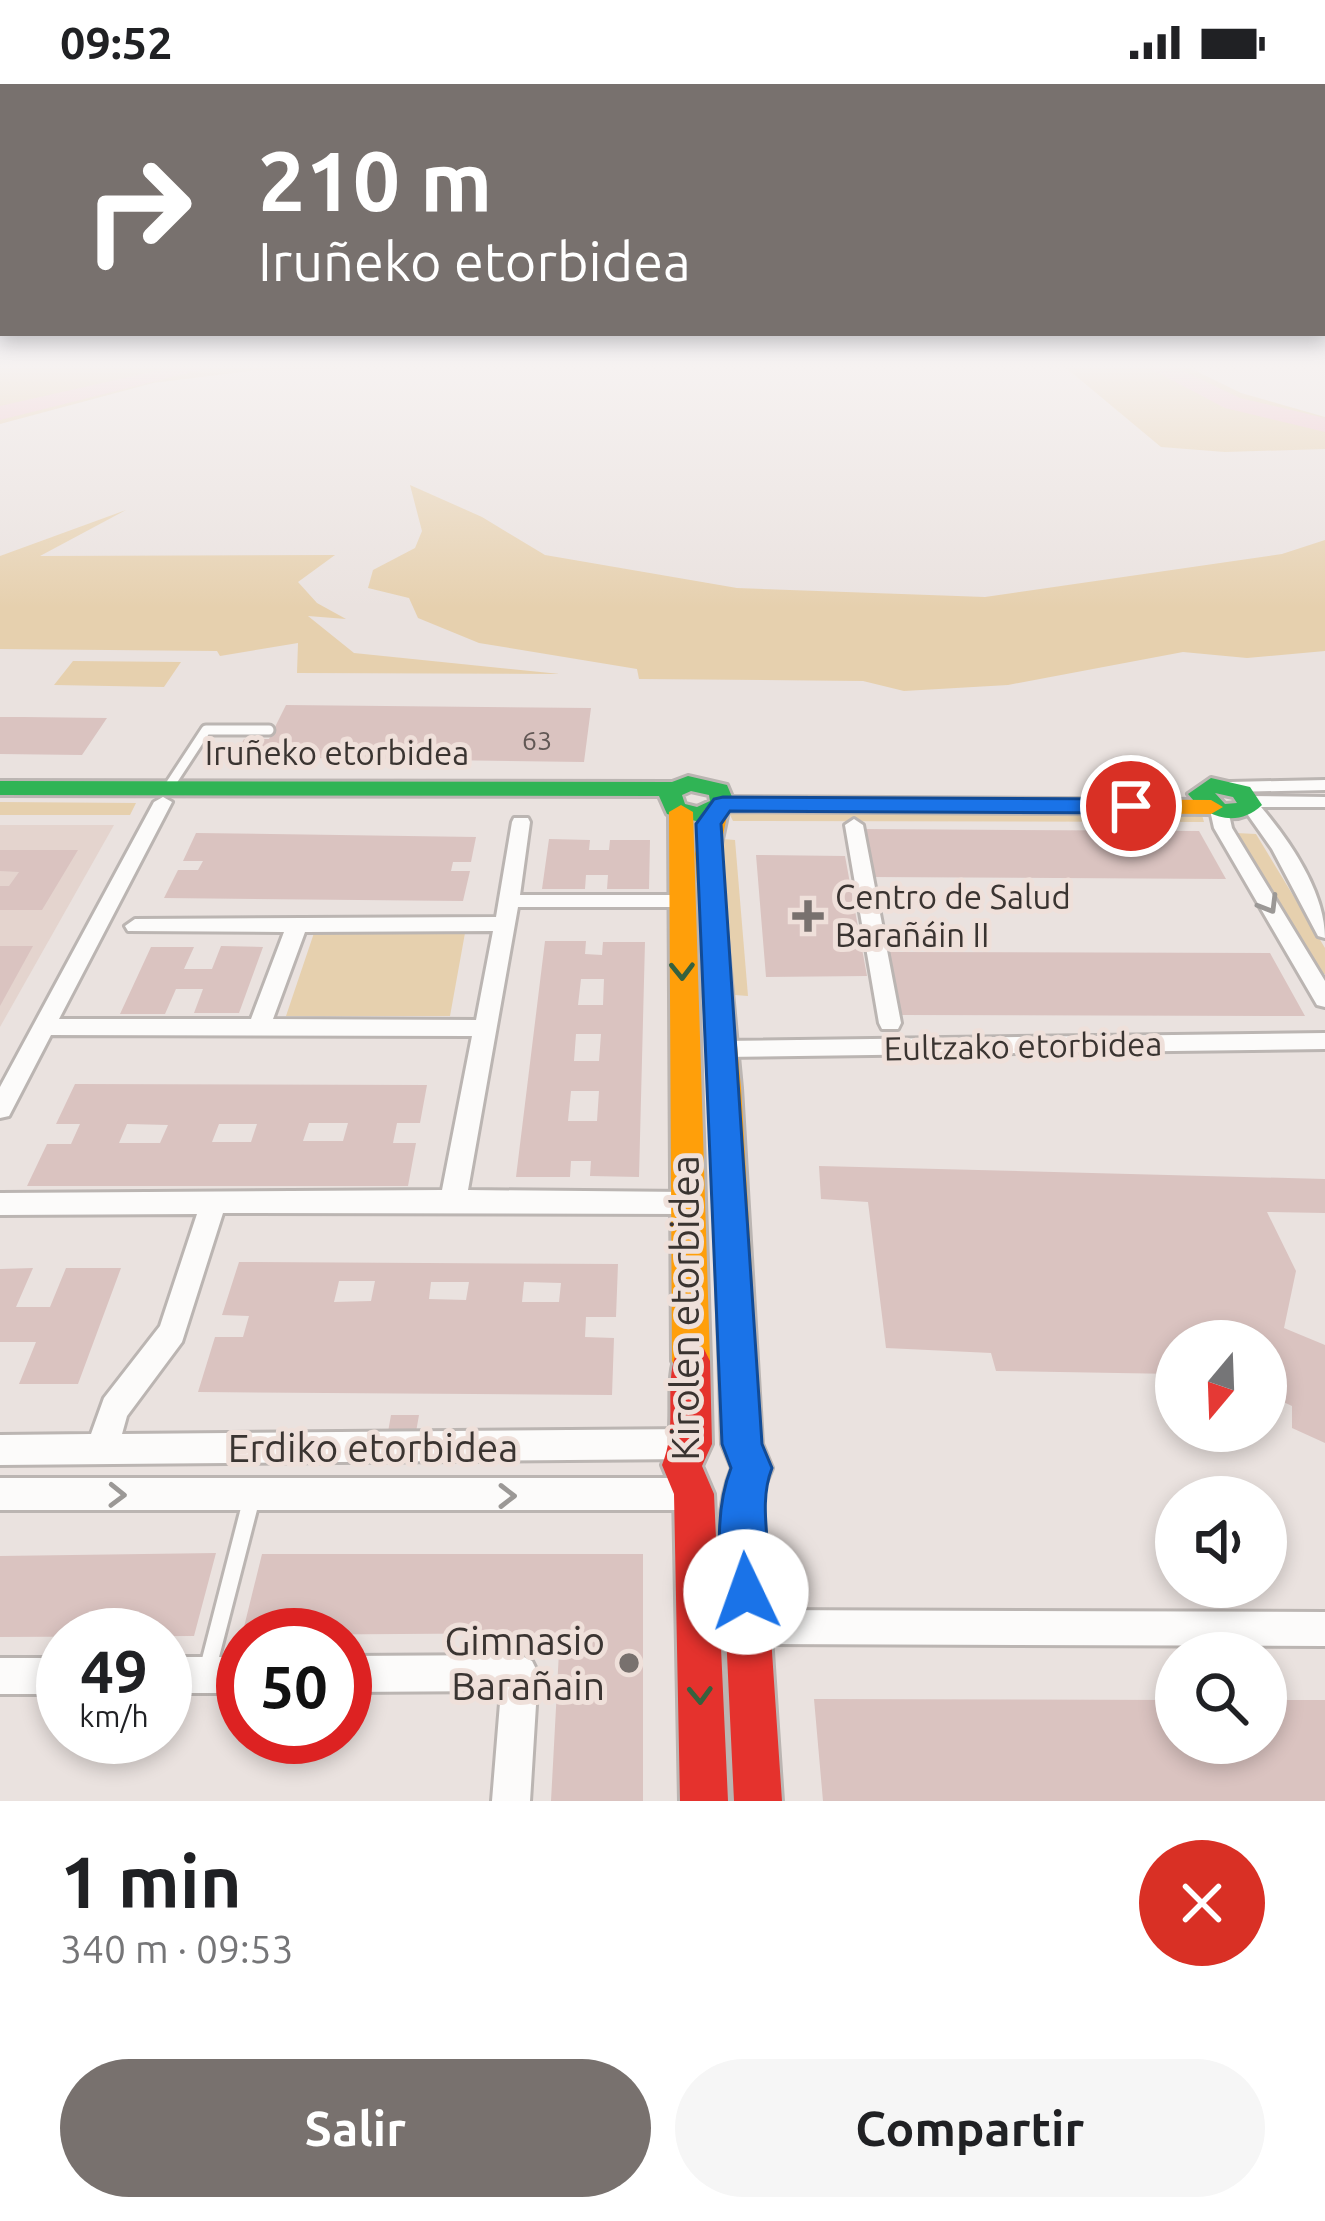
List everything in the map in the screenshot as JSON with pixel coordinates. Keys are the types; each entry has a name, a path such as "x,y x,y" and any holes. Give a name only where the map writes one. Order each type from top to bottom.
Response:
{"main road":[{"name":"Iruñeko etorbidea","path":"0,788 166,795 720,801"},
{"name":"Iruñeko etorbidea","path":"0,802 166,795"},
{"name":"Kirolen etorbidea","path":"675,800 692,1444 682,1465 694,1494 704,1801"},
{"path":"720,801 1227,801"},
{"name":"Kirolen etorbidea","path":"720,801 709,824 707,854 742,1444 752,1468 741,1495 758,1801"},
{"name":"Erdiko etorbidea","path":"692,1444 712,1435 742,1444"},
{"name":"Erdiko etorbidea","path":"694,1494 721,1504 741,1495"}],"street":[{"path":"1227,801 1325,785"},
{"path":"0,1109 166,795"},
{"path":"1227,801 1325,802"},
{"path":"1227,801 1275,834 1280,856 1325,931"},
{"path":"1227,801 1223,828 1325,999"},
{"path":"453,1202 521,822"},
{"path":"854,825 890,1023"},
{"path":"134,926 298,926 681,902"},
{"path":"259,1027 298,926"},
{"path":"44,1027 485,1028"},
{"name":"Eultzako etorbidea","path":"721,1049 1325,1041"},
{"path":"100,1449 115,1408 172,1333 213,1203"},
{"path":"0,1204 687,1203"},
{"name":"Erdiko etorbidea","path":"0,1450 692,1444"},
{"name":"Erdiko etorbidea","path":"0,1495 694,1494"},
{"path":"748,1628 1325,1629"},
{"path":"372,1674 520,1673 511,1801"},
{"path":"0,1676 36,1676"}],"lane":[{"path":"166,795 206,730 269,730"},
{"path":"235,1608 252,1498"}],"shaded area":[{"path":"1163,447 1325,447 1325,449 1225,452"},
{"path":"410,485 482,517 545,555 737,588 985,597 1282,554 1325,540 1325,651 1247,658 1183,652 1008,685 904,691 863,681 639,679 637,669 479,643 418,618 409,598 368,588 373,570 415,548 422,531"},
{"path":"126,510 40,556 335,555 298,582 317,603 346,619 308,616 354,653 560,674 297,673 298,643 220,656 217,651 0,649 0,556"},
{"path":"73,661 181,662 164,687 54,685"},
{"path":"0,802 136,803 130,815 0,815"},
{"path":"729,813 1202,815 1204,822 733,821"},
{"path":"0,825 114,825 0,1027"},
{"path":"1236,833 1256,834 1325,948 1325,974 1319,974"},
{"path":"722,839 735,840 748,996 735,995 729,986"},
{"path":"314,933 465,933 450,1016 286,1016"}],"building":[{"path":"286,705 591,708 584,762 235,757 244,739 269,739"},
{"path":"0,717 107,718 82,755 0,754"},
{"path":"861,829 1199,831 1226,879 871,877"},
{"path":"196,833 476,837 471,862 453,862 451,871 470,871 463,901 164,898 178,870 198,870 203,861 183,861"},
{"path":"549,839 590,840 589,850 609,850 610,840 650,840 649,889 607,889 608,875 586,875 585,889 542,889"},
{"path":"0,850 78,850 42,910 0,910 0,886 9,886 19,872 0,871"},
{"name":"Centro de Salud Barañáin II","path":"756,855 845,856 867,976 766,977"},
{"path":"545,941 586,941 585,954 602,955 603,942 645,942 639,1177 590,1176 591,1161 571,1161 570,1177 516,1177","holes":["581,979 604,979 603,1005 578,1005","576,1034 601,1034 599,1061 574,1061","571,1091 599,1091 597,1121 568,1121"]},
{"path":"0,946 33,946 0,1006"},
{"path":"221,946 263,947 239,1013 194,1013 203,989 176,989 165,1014 120,1014 151,947 194,947 184,969 212,969"},
{"path":"888,952 1270,953 1305,1016 901,1015"},
{"path":"75,1084 427,1085 420,1123 397,1123 393,1143 416,1143 408,1186 27,1186 47,1144 71,1144 80,1124 56,1124","holes":["309,1123 348,1123 343,1141 303,1141","127,1124 168,1125 160,1143 119,1143","219,1124 257,1124 251,1142 212,1142"]},
{"path":"819,1166 1325,1179 1325,1213 1267,1212 1296,1271 1286,1320 1155,1320 1155,1374 996,1371 991,1353 886,1348 868,1202 821,1199"},
{"path":"239,1262 618,1264 616,1317 586,1317 585,1337 614,1338 612,1395 198,1392 215,1337 243,1337 249,1316 222,1315","holes":["339,1281 375,1281 371,1301 334,1302","431,1282 469,1282 466,1300 429,1299","524,1282 561,1283 559,1302 522,1302"]},
{"path":"33,1268 16,1307 50,1307 66,1268 121,1268 78,1384 19,1384 36,1342 0,1342 0,1269"},
{"path":"1287,1329 1325,1345 1325,1443 1292,1428 1292,1406 1287,1404"},
{"path":"391,1415 419,1415 416,1432 388,1432"},
{"path":"216,1553 194,1636 192,1608 36,1608 36,1637 0,1637 0,1556"},
{"path":"262,1554 643,1554 643,1801 551,1801 560,1633 372,1634 372,1608 249,1608"},
{"path":"814,1699 1155,1700 1155,1764 1287,1764 1287,1700 1325,1700 1325,1801 823,1801"}],"traffic: fast":[{"path":"688,783 719,790 723,804 700,815 675,809 670,792 688,783"},
{"path":"1211,785 1242,792 1250,805 1229,812 1217,809 1200,794 1211,785"},
{"path":"0,788 674,789"}],"traffic: slow":[{"path":"723,804 1211,807"},
{"path":"716,810 707,854 726,1088 742,1444 752,1468 741,1495 746,1592"},
{"path":"681,812 691,1361"}],"traffic: jam":[{"path":"691,1361 692,1444 682,1465 694,1494 704,1801"},
{"path":"746,1592 758,1801"}],"place":[{"name":"Centro de Salud Barañáin II","path":"808,916"},
{"name":"Gimnasio Barañain","path":"629,1663"}],"route":[{"path":"746,1592 741,1495 752,1468 742,1444 709,824 723,804 1131,806"}]}
